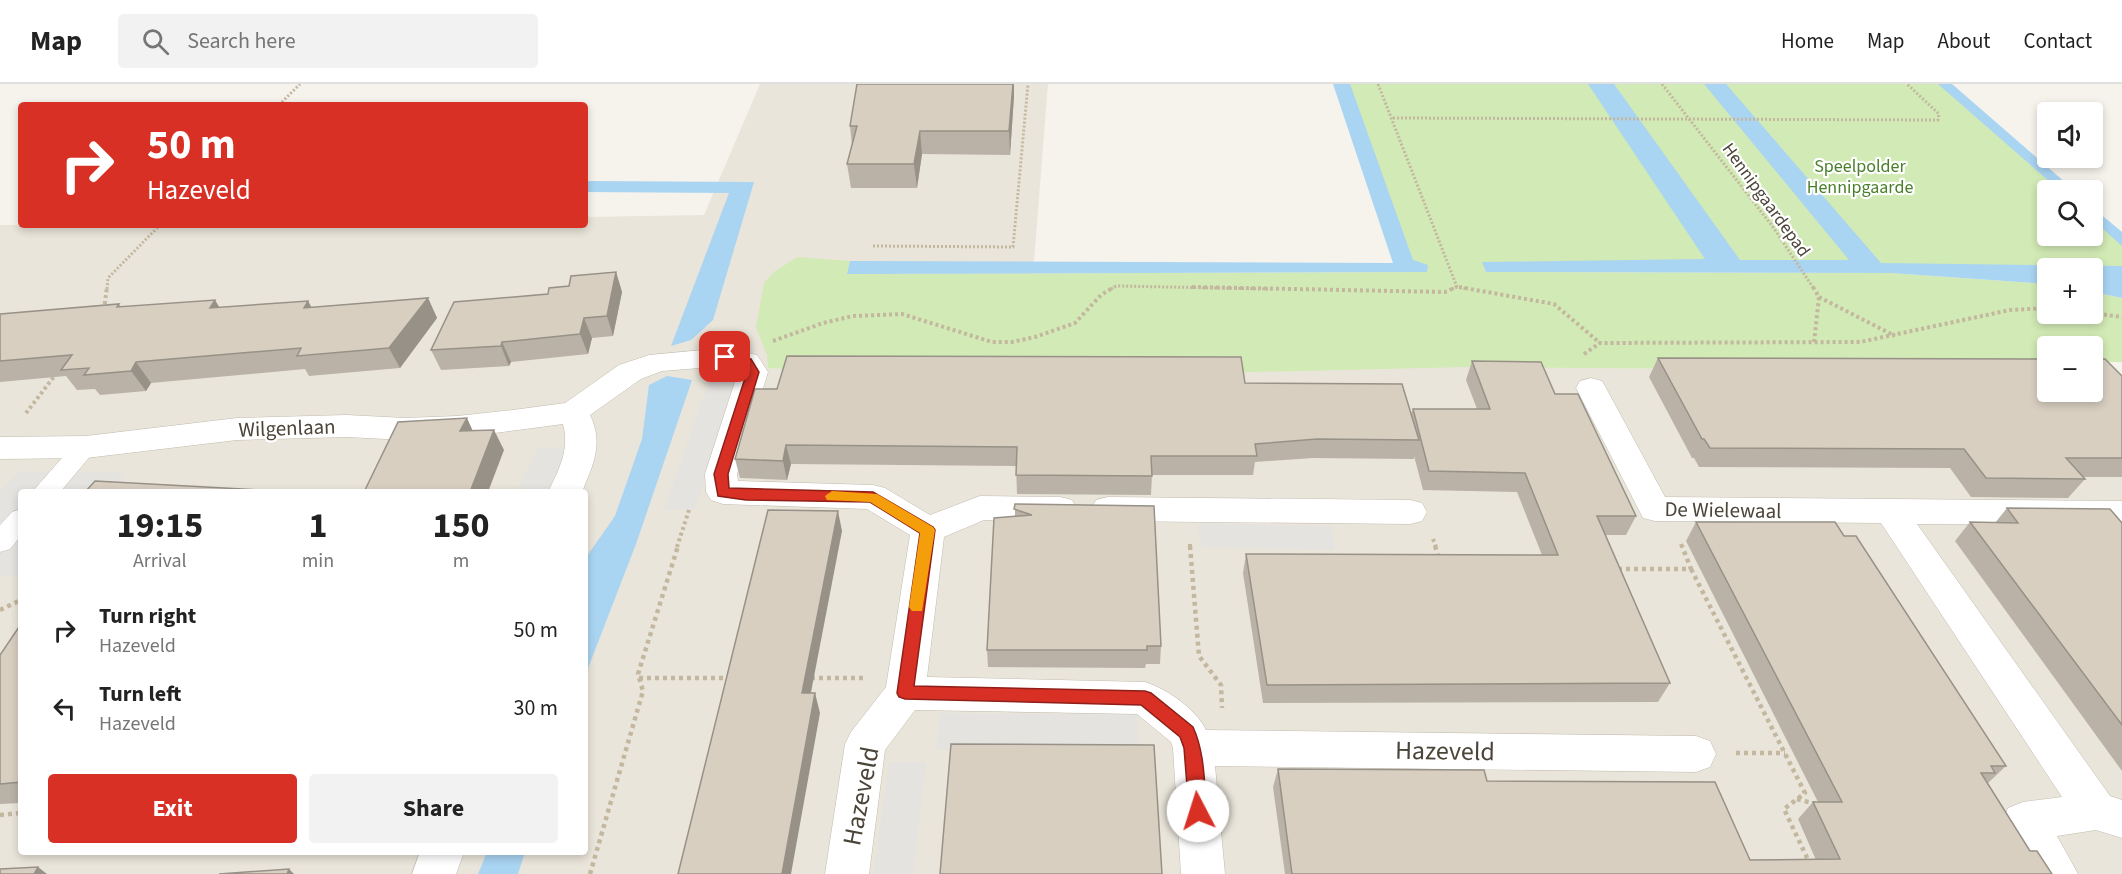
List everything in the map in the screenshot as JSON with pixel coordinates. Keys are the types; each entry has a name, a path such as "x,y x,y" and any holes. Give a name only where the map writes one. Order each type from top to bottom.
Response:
{"street":[{"name":"Wilgenlaan","path":"0,448 86,447 237,429 346,426 405,429 458,427 573,412 630,372 643,366 687,358 725,357"},
{"path":"725,357 747,362 753,372 721,474 723,492 746,495 873,497 928,530"},
{"name":"De Wielewaal","path":"1591,388 1655,509 2122,513"},
{"path":"566,489 583,446 582,428 573,412"},
{"path":"928,530 980,508 1410,512"},
{"path":"1891,512 2109,815"},
{"path":"928,530 906,686 1145,698 1209,748 1203,874"},
{"name":"Hazeveld","path":"847,874 865,744 906,686"},
{"name":"Hazeveld","path":"1209,748 1696,754"},
{"path":"2056,874 2023,822 2109,815"},
{"path":"434,874 441,855"}],"lane":[{"path":"48,489 86,447"},
{"path":"0,542 18,522"}],"path":[{"path":"282,102 300,84"},
{"path":"873,246 1013,247 1028,84"},
{"path":"1378,84 1457,287"},
{"name":"Hennipgaardepad","path":"1662,84 1773,227 1819,297"},
{"path":"1393,118 1938,120 1939,114 1907,84"},
{"path":"104,311 108,278 157,228"},
{"path":"725,357 824,323 853,316 902,314 992,342 1012,342 1035,337 1075,322 1101,295 1116,286 1445,292 1457,287 1554,303 1600,343"},
{"path":"1814,343 1819,297 1895,336"},
{"path":"1591,388 1584,354 1600,343 1860,342 2010,310 2037,309"},
{"path":"2103,314 2122,317"},
{"path":"21,420 62,366"},
{"path":"590,874 643,691 638,674 690,504 722,484"},
{"path":"1187,510 1199,656 1221,685 1209,748"},
{"path":"1666,510 1691,569 1805,793 1784,809 1815,874"},
{"path":"1410,512 1429,527 1442,569"},
{"path":"1608,569 1691,569"},
{"path":"0,610 18,601"},
{"path":"639,678 732,678"},
{"path":"802,678 906,686"},
{"path":"1696,754 1785,753"},
{"path":"1797,799 1823,805"},
{"path":"0,815 18,813"}],"shaded area":[{"path":"760,84 1048,84 1026,362 2037,373 2037,402 2103,402 2103,374 2122,374 2122,874 0,874 0,225 18,225 18,228 588,228 588,217 704,215"},
{"path":"712,372 739,372 695,510 664,510"},
{"path":"569,447 548,489 518,489 538,448"},
{"path":"20,471 125,473 112,489 18,489 18,576 0,576 0,492"},
{"path":"1198,523 1331,526 1335,550 1200,547"},
{"path":"940,713 1137,714 1138,747 936,750"},
{"path":"889,762 926,762 913,874 873,874"}],"green space":[{"name":"Speelpolder Hennipgaarde","path":"1340,84 1947,84 2037,162 2037,168 2044,168 2057,180 2037,180 2037,246 2103,246 2103,220 2122,237 2122,271 2103,269 2103,258 2037,258 2037,268 1484,268 1486,272 1891,273 2037,283 2037,324 2103,324 2103,294 2122,298 2122,362 2103,362 2103,336 2037,336 2037,372 1465,367 1004,378 768,368 767,355 756,327 764,283 774,272 797,257 850,261 847,274 1427,272 1427,267 1402,267"}],"water":[{"path":"1333,84 1350,84 1413,260 1428,265 1427,272 847,274 850,261 1393,263"},
{"path":"1588,84 1614,84 1740,260 1849,260 1704,84 1726,84 1881,263 2037,265 2037,283 1891,273 1486,272 1482,262 1705,259"},
{"path":"1938,84 1952,84 2037,158 2037,168 2049,168 2062,180 2048,180"},
{"path":"588,181 754,182 713,320 691,340 671,346 729,193 588,192"},
{"path":"2103,216 2122,232 2122,246 2103,229"},
{"path":"2103,266 2122,266 2122,298 2103,294"},
{"path":"667,376 692,380 636,544 588,668 588,555 615,516 642,439 649,385"},
{"path":"486,855 524,855 518,874 478,874"}],"building":[{"path":"857,84 1013,84 1009,131 920,131 914,164 847,164 857,126 850,126"},
{"path":"616,272 607,316 584,318 580,334 502,342 501,346 431,350 454,302 548,294 549,288 569,286 571,276"},
{"path":"428,298 389,348 297,356 301,348 136,362 131,371 84,375 89,368 61,370 72,355 0,361 0,314 119,304 117,307 215,300 210,308 308,301 304,308"},
{"path":"787,356 1241,357 1245,383 1402,384 1419,440 1317,439 1255,444 1257,456 1151,456 1152,476 1016,475 1017,447 786,445 783,461 735,459 755,389 777,389"},
{"path":"1658,358 2037,359 2037,402 2103,402 2103,359 2122,376 2122,458 2066,458 2085,479 1986,478 1964,449 1710,448 1702,439"},
{"path":"1472,361 1541,362 1555,394 1578,394 1636,516 1597,516 1670,683 1267,685 1246,554 1558,555 1525,473 1429,471 1413,409 1490,409"},
{"path":"467,418 460,431 494,430 471,489 365,489 398,422"},
{"path":"95,481 242,489 88,489"},
{"path":"1015,504 1154,506 1161,646 1147,646 1147,650 987,650 994,518 1032,515 1014,509"},
{"path":"2007,508 2110,509 2122,523 2122,725 1970,522 2018,523"},
{"path":"768,510 838,511 802,693 815,693 782,874 678,874"},
{"path":"1696,522 1835,522 1844,536 1856,536 2006,766 1991,766 1995,773 1981,773 2030,851 2037,851 2052,874 1292,874 1278,769 1484,770 1487,781 1715,782 1750,860 1840,859 1813,802 1842,802"},
{"path":"18,628 18,782 0,784 0,655"},
{"path":"951,744 1154,745 1162,874 940,874"},
{"path":"38,867 34,874 0,874 0,869"},
{"path":"289,869 287,874 219,874"}],"slow traffic":[{"path":"832,496 873,497 928,530 917,607"}],"route":[{"path":"725,357 747,362 753,372 721,474 723,492 746,495 873,497 928,530 905,693 1145,698 1187,732 1193,748 1198,811"}]}
